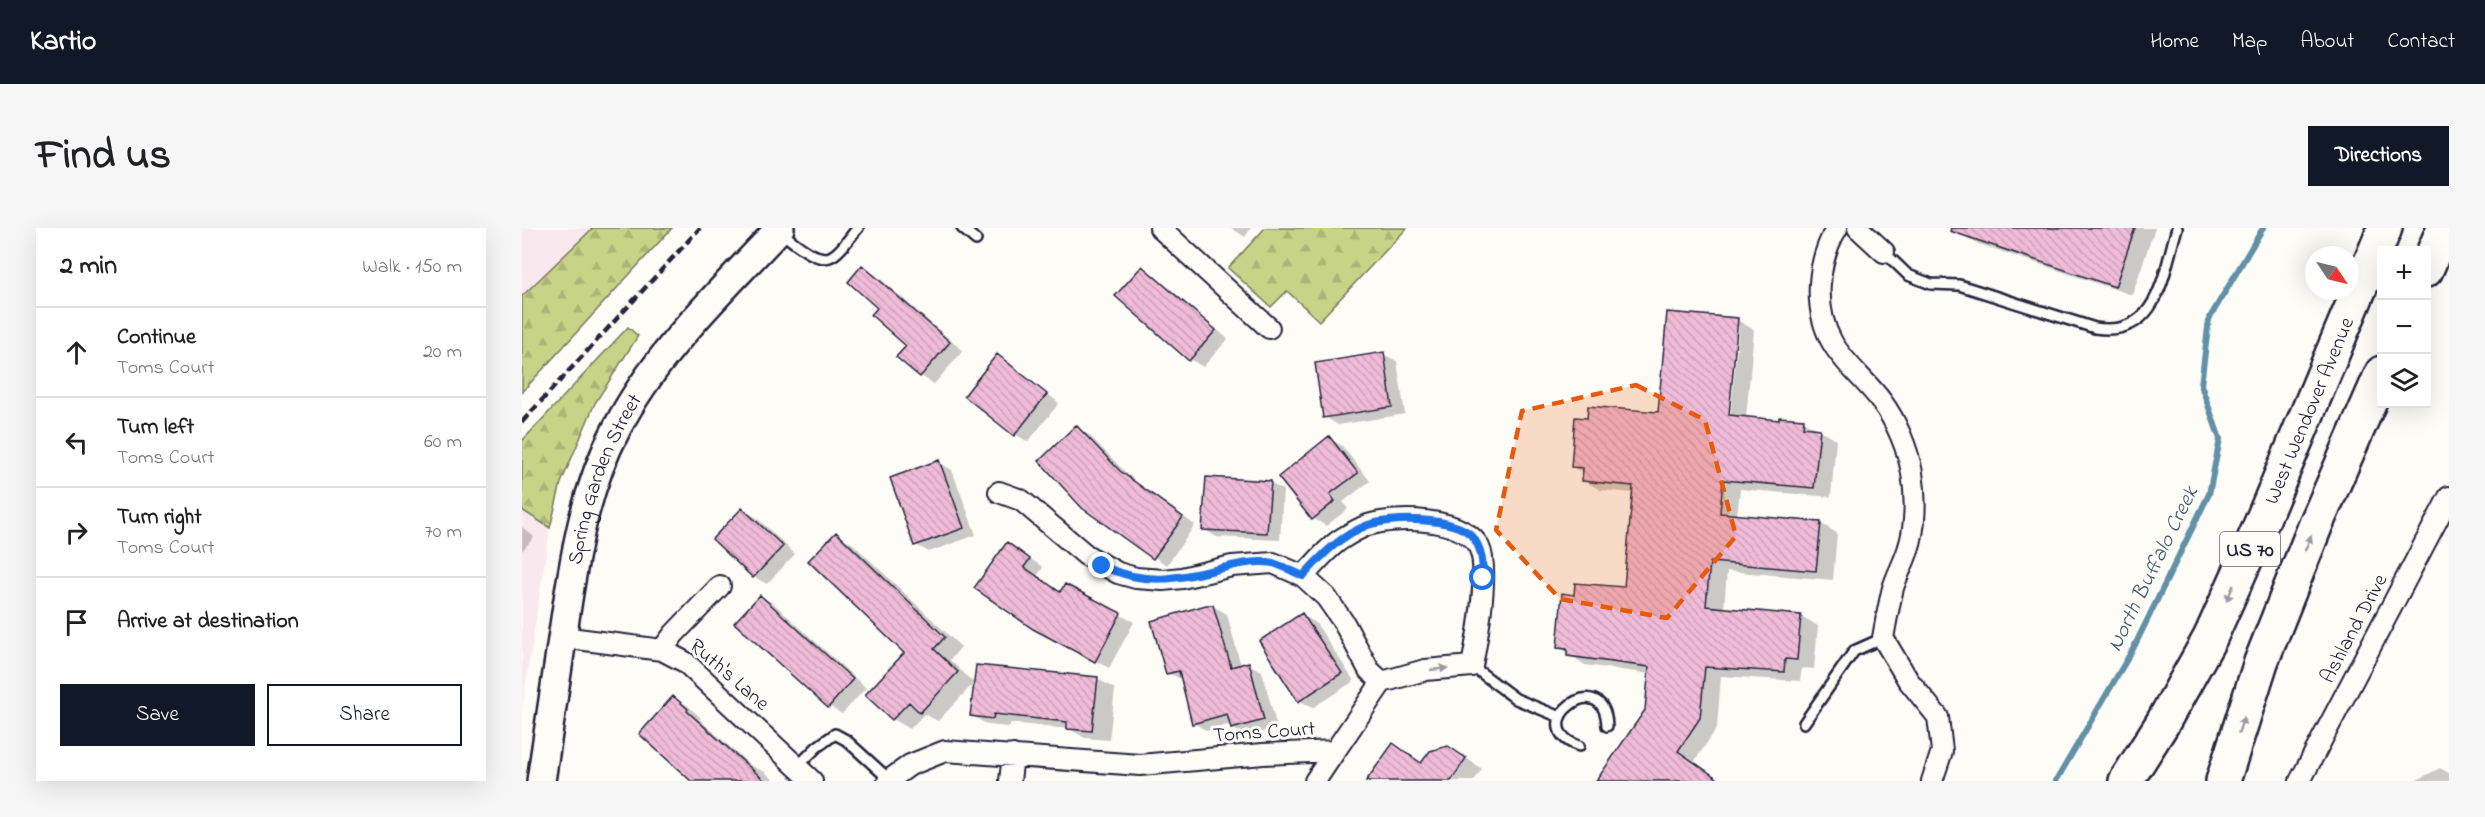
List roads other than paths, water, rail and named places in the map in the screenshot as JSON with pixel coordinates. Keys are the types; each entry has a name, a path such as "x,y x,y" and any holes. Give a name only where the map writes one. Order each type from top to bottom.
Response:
{"highway":[{"name":"West Wendover Avenue","path":"2126,781 2162,724 2210,638 2385,228"},
{"path":"2431,260 2444,228"},
{"name":"US 70","path":"2223,781 2261,662 2316,524 2377,384"}],"main road":[{"name":"Spring Garden Street","path":"541,781 562,637 585,507 617,428 638,392 664,357 779,229"}],"street":[{"path":"1160,228 1269,328"},
{"path":"1837,228 1829,241 1820,274 1821,306 1832,341 1882,402 1901,436 1912,472 1914,508 1909,547 1893,587 1882,638 1908,680 1938,717 1942,751 1932,781"},
{"path":"1858,228 1884,252"},
{"path":"999,492 1021,500 1086,555 1118,573 1136,578 1163,580 1182,578 1232,566 1273,563 1303,576 1332,606 1356,642 1369,670 1382,682 1425,670 1472,666 1483,561 1479,546 1470,534 1455,526 1435,522 1388,521 1368,525 1330,547 1303,576"},
{"name":"Ashland Drive","path":"2300,781 2449,497"},
{"path":"662,650 674,634 720,586"},
{"name":"Ruth's Lane","path":"562,637 662,650 685,662 812,781"},
{"name":"Toms Court","path":"1013,755 1139,773 1263,754 1335,751 1382,682"},
{"path":"889,780 910,765 945,751 1013,755 1010,781"},
{"path":"1315,781 1335,751"}],"lane":[{"path":"779,229 811,255 825,258 832,256 858,228"},
{"path":"962,228 976,240"},
{"path":"1884,252 1908,275 1930,284 1959,285 2111,331 2125,328 2144,317 2153,304 2177,228"},
{"path":"1804,723 1854,651 1882,638"},
{"path":"1472,666 1516,699 1560,717"},
{"path":"1579,746 1566,739 1562,733 1560,717 1569,704 1584,698 1599,704 1604,710 1607,726"},
{"path":"797,767 817,747 835,734 846,740 889,780"}],"waterway":[{"name":"North Buffalo Creek","path":"2056,781 2133,649 2209,494 2220,439 2201,385 2209,319 2263,228"}],"railway":[{"path":"522,422 700,228"}]}
